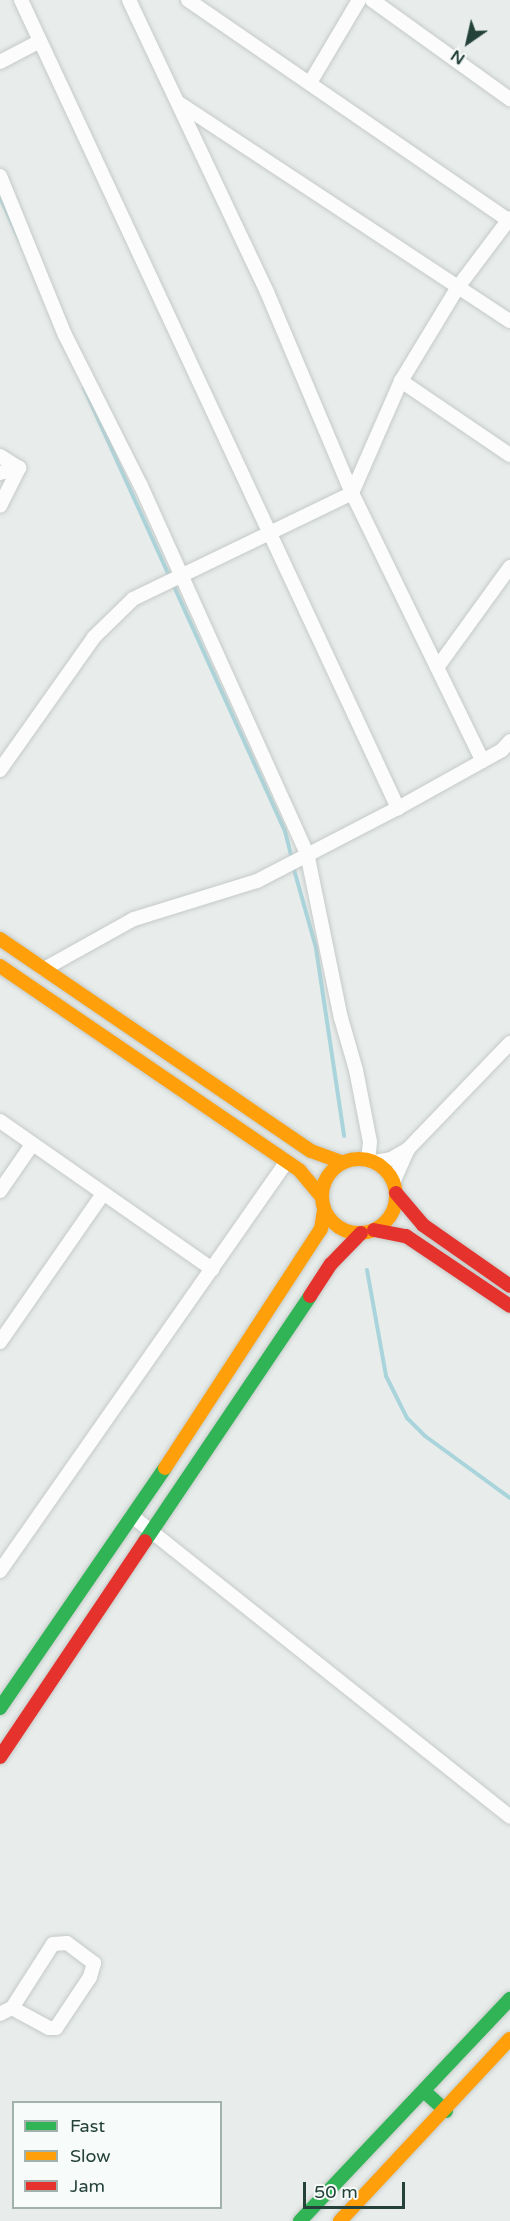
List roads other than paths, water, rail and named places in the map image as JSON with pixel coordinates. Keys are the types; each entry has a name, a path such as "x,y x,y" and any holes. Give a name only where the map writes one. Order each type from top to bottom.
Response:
{"main road":[{"path":"1,942 312,1151 342,1162 371,1161 423,1225 510,1286"},
{"path":"0,966 286,1162 313,1184 321,1196 324,1211 321,1229 308,1249 132,1516 0,1708"},
{"path":"321,1196 327,1176 342,1162"},
{"path":"0,1757 154,1532 331,1264 367,1232 391,1215 394,1188"},
{"path":"324,1211 339,1228 406,1236 510,1306"},
{"path":"300,2221 426,2093 510,1999"},
{"path":"340,2221 510,2039"},
{"path":"426,2093 446,2110"}],"street":[{"path":"21,0 398,808"},
{"path":"129,0 267,292 352,493 439,665 483,761"},
{"path":"2,761 94,637 133,599 179,574 271,534 352,493 401,381 458,287 509,219 310,81 188,0"},
{"path":"310,81 359,0"},
{"path":"372,0 510,99"},
{"path":"0,62 40,41"},
{"path":"178,102 510,321"},
{"path":"0,176 65,335 179,574 307,853 364,1111 371,1161 391,1159 408,1149 510,1043"},
{"path":"401,381 510,455"},
{"path":"0,456 19,468"},
{"path":"0,473 19,468"},
{"path":"0,506 19,468"},
{"path":"439,665 510,567"},
{"path":"44,969 134,919 257,881 483,761 510,741"},
{"path":"0,1121 31,1146 212,1269"},
{"path":"0,1191 31,1146"},
{"path":"394,1188 408,1149"},
{"path":"0,1572 286,1162"},
{"path":"0,1342 102,1195"},
{"path":"132,1516 510,1817"},
{"path":"67,1943 94,1963 90,1977 56,2028 49,2028 6,2011 53,1944 67,1943"}],"waterway":[{"path":"0,197 20,241"},
{"path":"84,388 285,831 292,859"},
{"path":"293,866 316,948 344,1136"},
{"path":"367,1270 386,1376 407,1418 425,1436 510,1498"}]}
